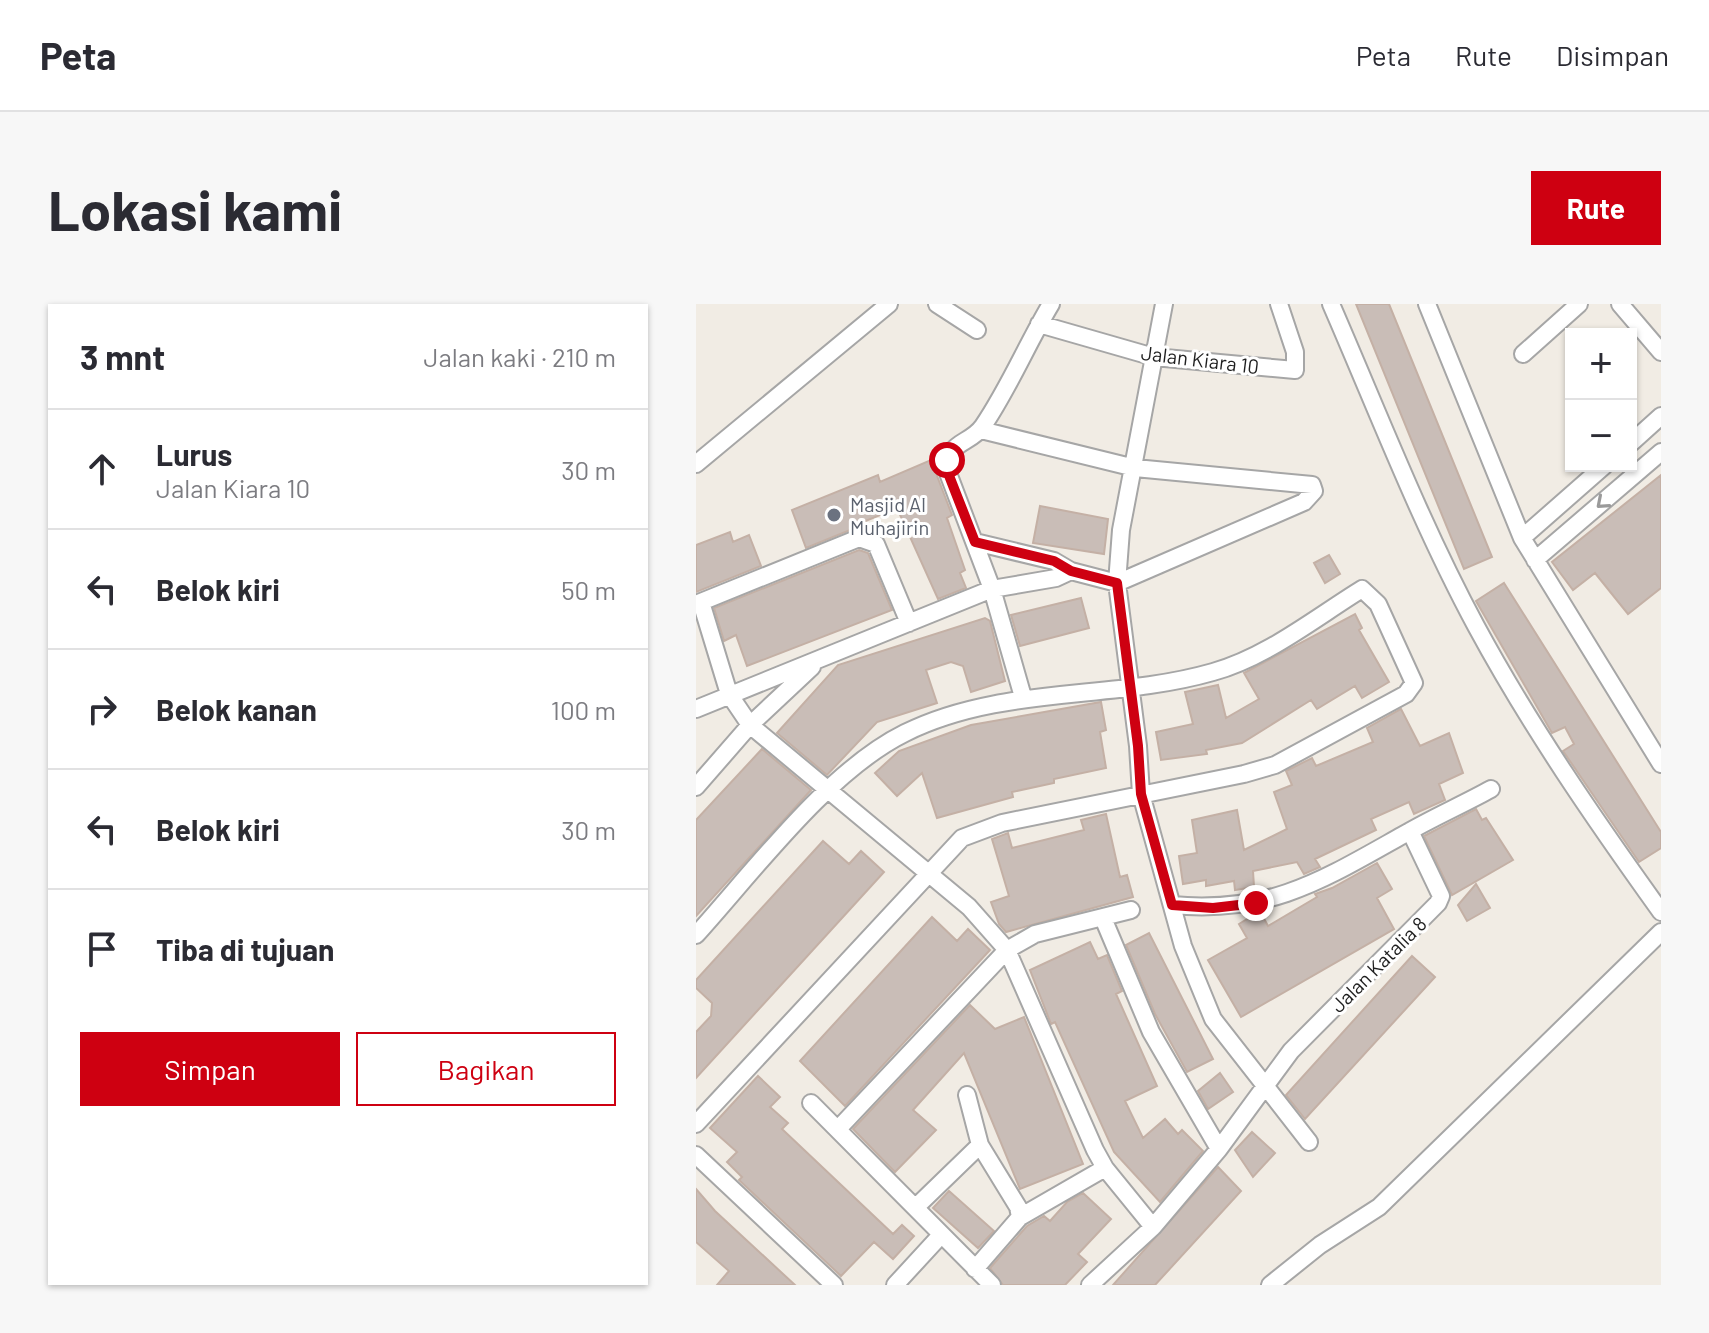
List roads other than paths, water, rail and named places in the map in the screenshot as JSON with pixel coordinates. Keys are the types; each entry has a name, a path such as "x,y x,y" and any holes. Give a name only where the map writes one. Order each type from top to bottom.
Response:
{"street":[{"path":"696,464 889,304"},
{"path":"937,304 977,330"},
{"path":"1023,697 992,589 948,473 947,460 955,447 981,430 1051,304"},
{"path":"1164,304 1121,530 1117,583 1132,689 1141,794 1172,905 1213,1019 1309,1142"},
{"name":"Jalan Kiara 10","path":"1039,324 1154,357 1295,370 1295,352 1279,304"},
{"path":"1331,304 1422,517 1476,627 1584,804 1661,912"},
{"path":"1427,304 1522,538 1661,764"},
{"path":"1620,304 1661,352"},
{"path":"1523,354 1570,307"},
{"path":"1637,438 1661,416"},
{"path":"975,542 1054,561 1071,571 1117,583 1304,502 1314,491 1312,485 1135,468 981,430"},
{"path":"1535,560 1661,452"},
{"path":"1522,538 1597,472"},
{"path":"909,623 876,544 859,538 699,603 729,694 750,725 969,907 1007,950 1105,1168 1153,1227"},
{"path":"696,709 992,589 1056,578 1071,571"},
{"path":"696,935 827,791 886,744 907,732 1023,697 1132,689 1213,672 1251,657 1362,589 1378,604 1414,683 1406,694 1275,765 1002,823 962,838 696,1124"},
{"path":"696,787 750,725 817,662"},
{"path":"1172,905 1213,908 1256,903 1308,888 1491,789"},
{"name":"Jalan Katalia 8","path":"1267,1085 1291,1051 1438,903 1441,896 1410,831"},
{"path":"838,1129 1007,950 1035,934 1131,910"},
{"path":"1103,918 1151,1032 1219,1149"},
{"path":"1270,1285 1320,1245 1379,1207 1661,932"},
{"path":"1090,1285 1153,1227 1219,1149 1267,1085"},
{"path":"967,1095 980,1145 1018,1207 1020,1217"},
{"path":"811,1103 917,1206 941,1235 992,1285"},
{"path":"917,1206 980,1145"},
{"path":"696,1155 834,1285"},
{"path":"975,1269 1020,1217 1105,1168"},
{"path":"895,1285 941,1235"}],"place":[{"name":"Masjid Al Muhajirin","path":"834,515"}]}
